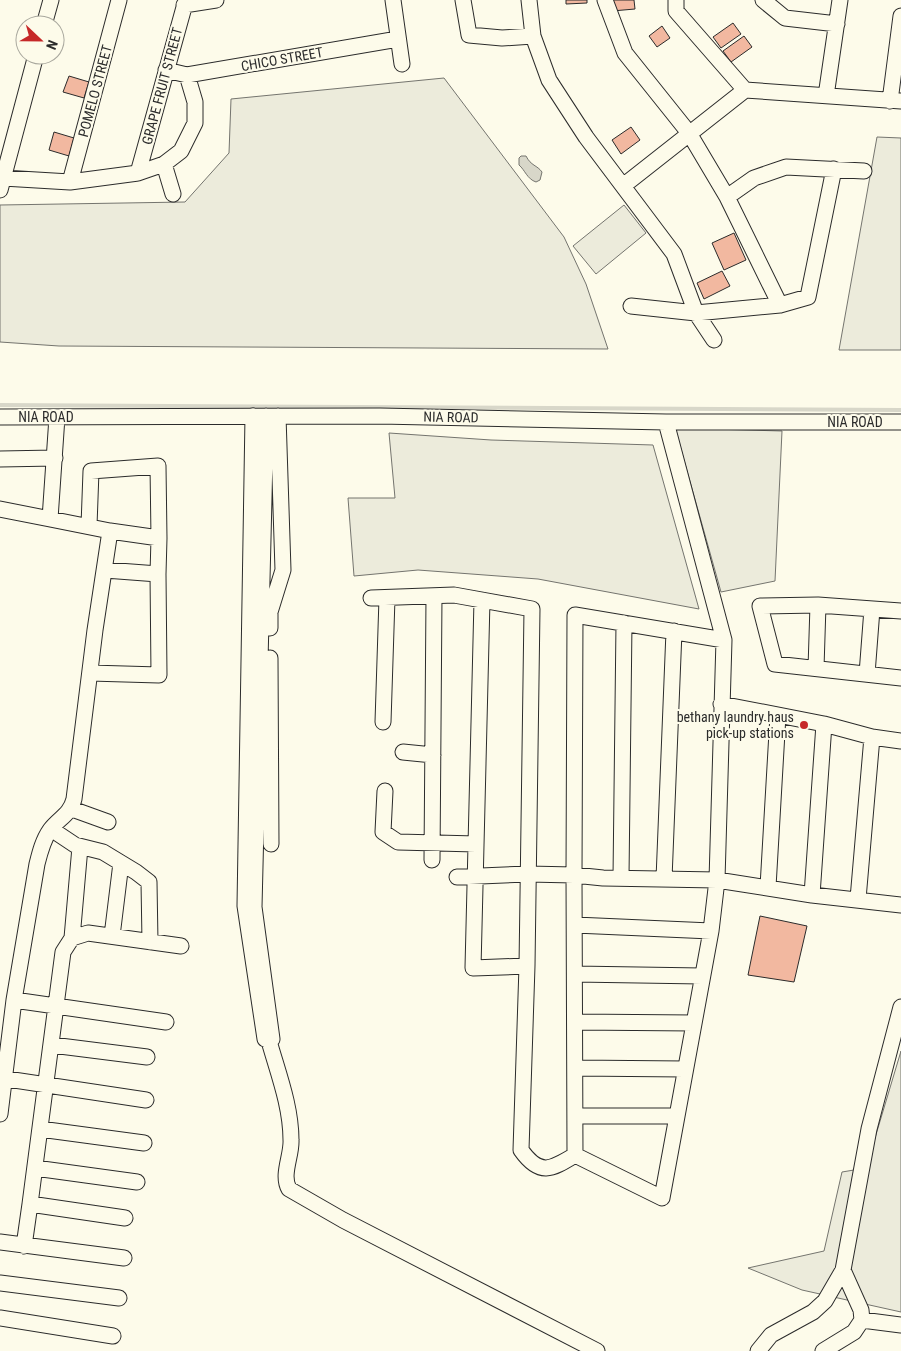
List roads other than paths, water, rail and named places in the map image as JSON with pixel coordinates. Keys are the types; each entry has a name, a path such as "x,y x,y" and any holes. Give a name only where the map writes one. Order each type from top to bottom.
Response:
{"street":[{"path":"47,15 51,0"},
{"name":"POMELO STREET","path":"70,182 119,0"},
{"path":"185,3 216,0"},
{"path":"393,0 402,64"},
{"path":"463,0 469,35 502,38 533,36"},
{"path":"529,0 533,36 548,80 586,137 674,254 696,313 714,340"},
{"path":"605,0 624,52 689,132 727,197 780,305"},
{"path":"676,0 676,11 745,90"},
{"path":"763,0 785,18 837,24"},
{"path":"826,96 840,0"},
{"name":"GRAPE FRUIT STREET","path":"138,172 185,3"},
{"path":"623,186 689,132 745,90 896,101 901,16"},
{"name":"CHICO STREET","path":"166,70 187,75 398,39"},
{"path":"33,65 2,184 70,182 138,172 164,164 181,151 195,124 195,102 187,75"},
{"path":"164,164 173,194"},
{"path":"727,197 754,178 786,167 864,171"},
{"path":"631,306 696,313 780,305 808,297 834,169"},
{"path":"266,416 256,573 253,750 254,907 272,1039 269,1041 291,1130 292,1141 286,1180 289,1189 343,1220 597,1351"},
{"path":"266,416 283,570 270,612 271,844"},
{"name":"NIA ROAD","path":"0,417 380,416 666,422 901,422"},
{"path":"50,518 57,418"},
{"path":"575,1155 662,1198 711,931 717,880 724,640 666,422"},
{"path":"0,458 55,458"},
{"path":"89,526 92,471 158,466 159,675 90,673"},
{"path":"0,508 159,538"},
{"path":"0,1114 2,1078 37,864 43,844 51,830 72,808 74,799 110,530"},
{"path":"105,570 158,574"},
{"path":"371,598 454,595 532,609 527,966 521,1150 528,1160 544,1168 553,1168 575,1155"},
{"path":"432,860 434,596"},
{"path":"383,722 387,598"},
{"path":"482,600 473,968 527,966"},
{"path":"816,668 818,605"},
{"path":"901,611 818,605 760,606 775,664 901,678"},
{"path":"867,674 872,609"},
{"path":"575,1155 575,615 724,640"},
{"path":"621,877 624,623"},
{"path":"664,879 674,631"},
{"path":"721,704 824,724 872,737 901,741"},
{"path":"768,887 778,715"},
{"path":"812,895 824,724"},
{"path":"858,899 872,737"},
{"path":"403,752 433,755"},
{"path":"385,792 383,832 398,842 476,844"},
{"path":"72,808 108,822"},
{"path":"51,830 75,846 103,852 150,882 150,942"},
{"path":"24,1246 63,952 72,938 80,847"},
{"path":"112,936 120,863"},
{"path":"457,877 528,874 603,878 717,880 812,895 901,905"},
{"path":"575,925 711,931"},
{"path":"72,938 88,933 182,946"},
{"path":"575,974 702,976"},
{"path":"14,1000 166,1022"},
{"path":"758,1351 771,1335 813,1312 825,1301 843,1270 869,1129 901,1007"},
{"path":"575,1022 694,1024"},
{"path":"52,1045 147,1057"},
{"path":"575,1068 685,1069"},
{"path":"2,1078 146,1100"},
{"path":"575,1116 677,1116"},
{"path":"40,1128 144,1143"},
{"path":"35,1168 137,1182"},
{"path":"30,1204 125,1218"},
{"path":"0,1242 124,1258"},
{"path":"823,1351 854,1332 862,1320 861,1310 843,1270"},
{"path":"0,1283 119,1298"},
{"path":"0,1318 113,1336"},
{"path":"862,1320 901,1324"}],"waterway":[{"path":"0,405 901,410"}],"place":[{"name":"bethany laundry haus pick-up stations","path":"804,725"}]}
